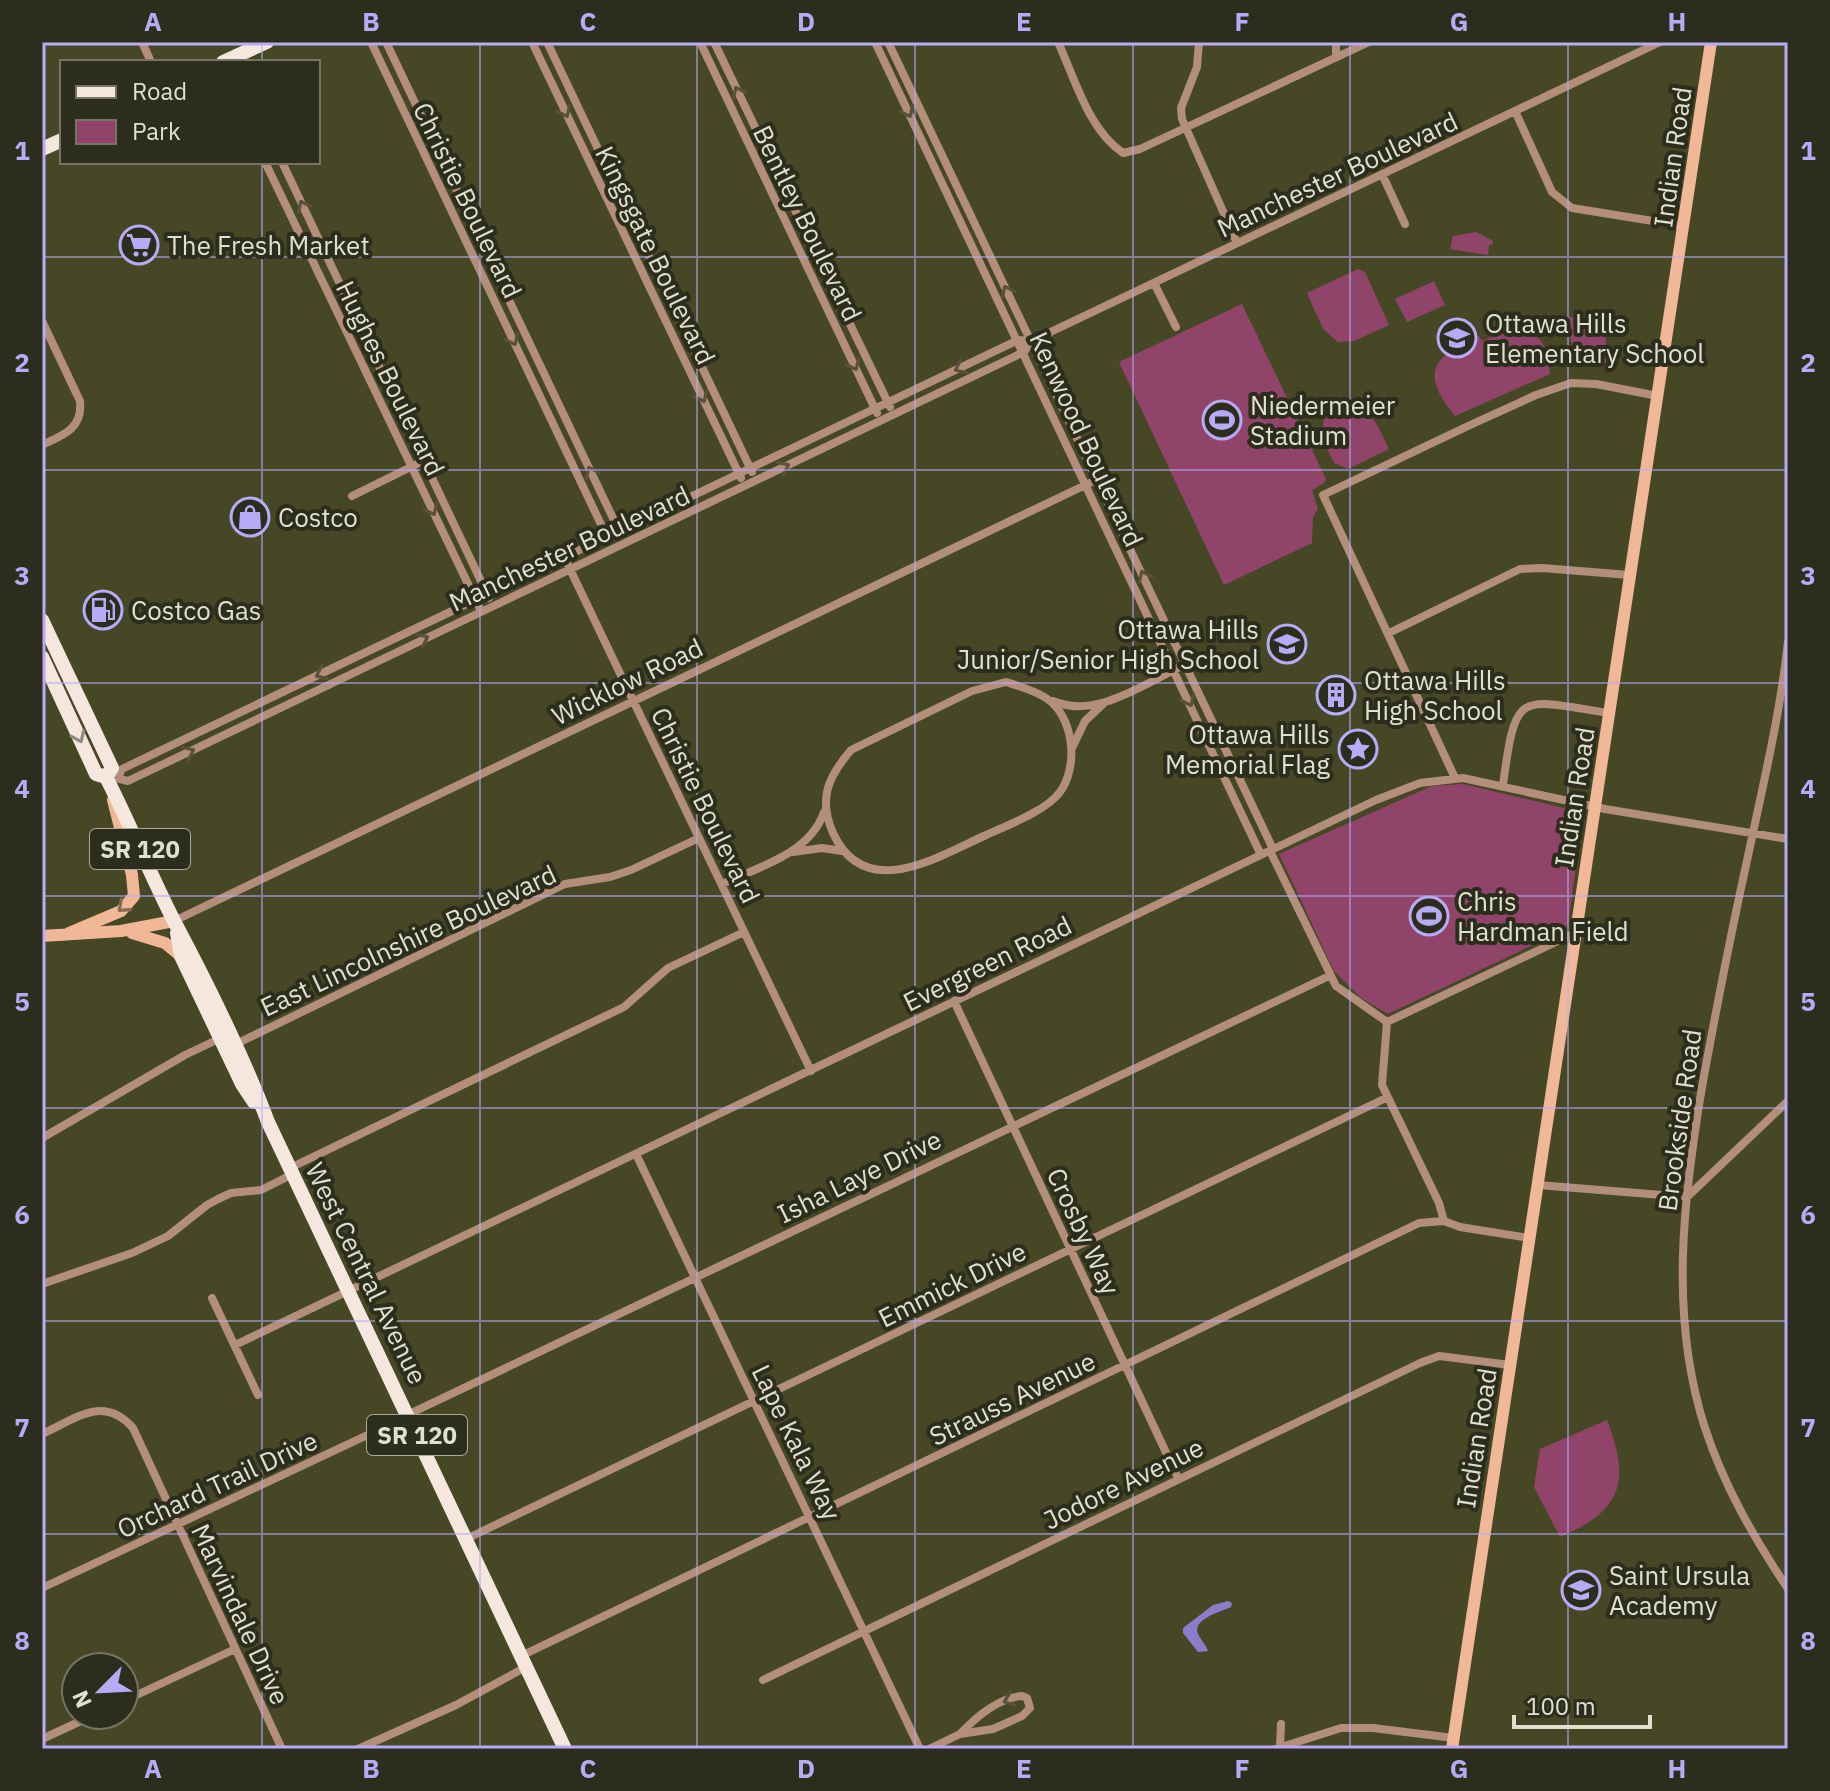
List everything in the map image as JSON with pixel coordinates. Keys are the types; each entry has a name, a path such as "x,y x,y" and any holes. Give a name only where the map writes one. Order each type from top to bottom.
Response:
{"main road":[{"path":"232,60 267,42"},
{"name":"West Central Avenue","path":"42,620 112,768 110,779 228,1041 242,1084 268,1122 565,1749"},
{"path":"42,640 68,696 78,697"},
{"name":"West Central Avenue","path":"42,657 96,774 110,779"},
{"name":"West Central Avenue","path":"174,921 181,956 228,1041"}],"street":[{"name":"Christie Boulevard","path":"371,42 613,549"},
{"name":"Christie Boulevard","path":"386,42 625,543"},
{"name":"Kingsgate Boulevard","path":"532,42 744,486"},
{"name":"Kingsgate Boulevard","path":"547,42 756,480"},
{"name":"Bentley Boulevard","path":"700,42 881,421"},
{"name":"Bentley Boulevard","path":"714,42 893,415"},
{"name":"Kenwood Boulevard","path":"875,42 1174,670 1268,852"},
{"name":"Kenwood Boulevard","path":"888,42 1185,664 1268,852"},
{"path":"1058,42 1096,125 1110,144 1123,153 1140,149 1369,42"},
{"path":"1199,42 1197,67 1181,108 1184,128 1237,243"},
{"path":"1336,42 1336,57"},
{"name":"Manchester Boulevard","path":"110,779 122,769 1018,340 1031,341 1660,42"},
{"name":"Indian Road","path":"1453,1744 1711,42"},
{"path":"1515,111 1552,192 1572,208 1684,226"},
{"name":"Hughes Boulevard","path":"266,164 481,611"},
{"name":"Hughes Boulevard","path":"283,164 493,606"},
{"path":"1382,174 1405,224"},
{"path":"1154,283 1176,327"},
{"path":"42,321 77,394 81,417 73,429 42,445"},
{"path":"1024,352 1031,341"},
{"name":"Manchester Boulevard","path":"110,779 128,781 1024,352"},
{"path":"1455,778 1323,495 1522,401 1571,383 1596,384 1658,396"},
{"path":"352,496 425,460"},
{"name":"Wicklow Road","path":"174,921 1098,479"},
{"name":"Christie Boulevard","path":"564,557 811,1071"},
{"path":"1389,633 1520,569 1629,575"},
{"name":"Brookside Road","path":"1788,642 1775,732 1720,988 1695,1132 1683,1238 1683,1308 1690,1363 1705,1429 1749,1528 1788,1589"},
{"path":"722,884 789,853 814,832 824,811 831,780 838,765 851,750 972,691 994,683 1016,685 1076,708 1106,701 1185,664"},
{"path":"1048,699 1064,723 1072,749"},
{"path":"824,811 842,851 854,860 886,871 903,871 924,864 1029,815 1060,792 1072,749 1085,721 1106,701"},
{"path":"1503,785 1512,725 1525,707 1541,703 1609,713"},
{"name":"Evergreen Road","path":"235,1345 1402,789 1455,778 1503,785 1595,807 1788,839"},
{"path":"69,933 121,911 134,896 110,779"},
{"name":"East Lincolnshire Boulevard","path":"42,1138 185,1055 228,1041 565,884 610,877 631,870 699,838"},
{"path":"789,853 822,848 842,851"},
{"path":"1268,852 1329,976 1336,986 1387,1022"},
{"path":"42,936 121,931 174,921"},
{"path":"121,931 145,935 165,943 181,956"},
{"path":"42,1284 132,1253 168,1236 207,1205 231,1193 261,1190 291,1171 624,1007 668,968 744,932"},
{"path":"1387,1022 1575,933"},
{"name":"Isha Laye Drive","path":"408,1415 1329,976"},
{"name":"Crosby Way","path":"954,1001 1178,1478"},
{"path":"1387,1022 1382,1085 1439,1203 1444,1221"},
{"name":"Emmick Drive","path":"466,1539 1386,1098"},
{"path":"1538,1185 1687,1197 1788,1101"},
{"name":"Lape Kala Way","path":"636,1154 920,1749"},
{"name":"Strauss Avenue","path":"358,1749 456,1705 524,1661 810,1515 962,1445 1419,1223 1444,1221 1460,1227 1529,1238"},
{"path":"212,1298 258,1395"},
{"name":"Jodore Avenue","path":"763,1680 1420,1363 1439,1356 1510,1365"},
{"name":"Marvindale Drive","path":"42,1434 97,1411 117,1413 133,1428 282,1749"},
{"name":"Orchard Trail Drive","path":"42,1588 408,1415"},
{"path":"140,1694 235,1649"},
{"path":"929,1749 960,1734 985,1712 1011,1698 1022,1696 1029,1703 1030,1708 1022,1716 993,1729 960,1734"},
{"path":"1281,1724 1279,1748 1341,1728 1373,1728 1453,1744"}],"green space":[{"path":"1476,232 1493,241 1489,245 1488,255 1450,249 1453,236"},
{"path":"1358,269 1365,272 1389,325 1354,341 1338,342 1323,329 1307,293"},
{"path":"1434,281 1445,305 1407,322 1395,299"},
{"name":"Niedermeier Stadium","path":"1242,304 1326,479 1312,490 1318,509 1313,517 1312,543 1224,585 1119,362"},
{"path":"1565,316 1599,322 1606,334 1606,367 1577,363"},
{"path":"1519,328 1535,335 1544,345 1550,374 1455,416 1437,388 1436,367 1463,343 1479,336 1482,341"},
{"path":"1350,405 1370,416 1389,449 1348,469 1334,463 1323,430 1325,417"},
{"path":"1463,784 1580,812 1583,817 1568,924 1564,930 1388,1014 1361,998 1334,971 1279,854 1432,786"},
{"path":"1607,1420 1618,1460 1616,1491 1598,1516 1560,1537 1534,1487 1540,1449"}],"shaded area":[{"path":"1228,1601 1232,1603 1231,1607 1199,1624 1198,1634 1208,1651 1198,1652 1183,1633 1183,1628 1213,1605"}],"place":[{"name":"The Fresh Market","path":"139,245"},
{"name":"Ottawa Hills Elementary School","path":"1457,338"},
{"name":"Niedermeier Stadium","path":"1222,420"},
{"name":"Costco","path":"250,517"},
{"name":"Costco Gas","path":"103,610"},
{"name":"Ottawa Hills Junior/Senior High School","path":"1287,644"},
{"name":"Ottawa Hills High School","path":"1336,695"},
{"name":"Ottawa Hills Memorial Flag","path":"1358,749"},
{"name":"Chris Hardman Field","path":"1429,916"},
{"name":"Saint Ursula Academy","path":"1581,1590"}]}
